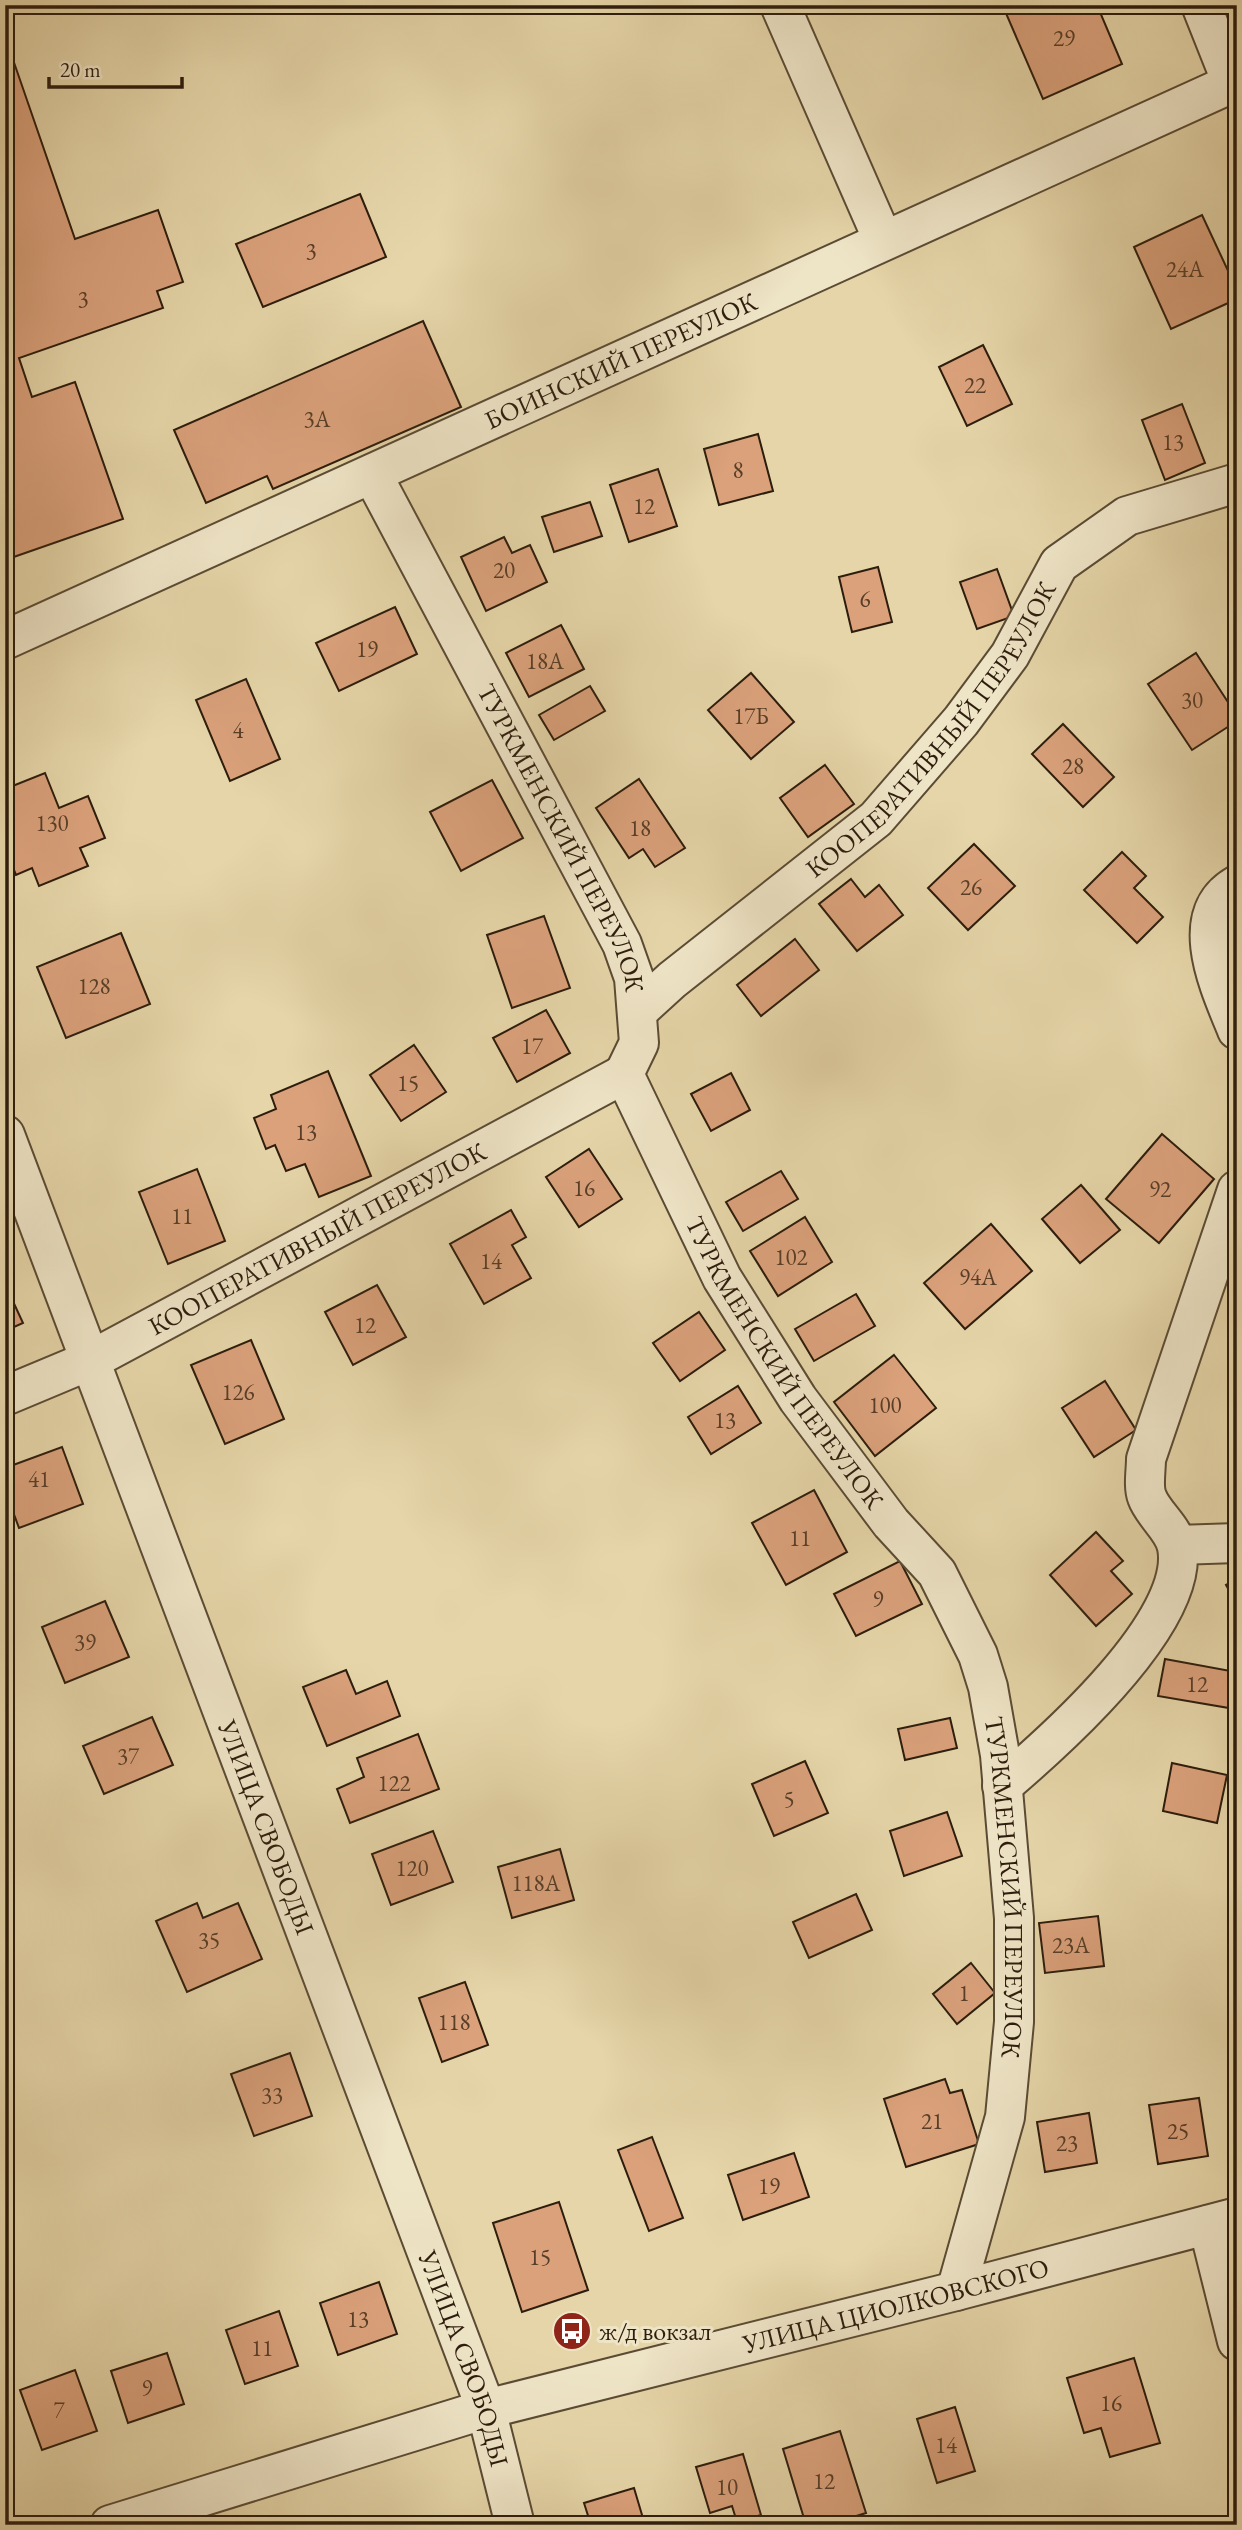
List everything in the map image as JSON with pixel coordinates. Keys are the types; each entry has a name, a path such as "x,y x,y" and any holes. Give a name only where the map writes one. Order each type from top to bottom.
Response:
{"street":[{"path":"780,5 883,240"},
{"path":"1201,5 1235,82"},
{"name":"БОИНСКИЙ ПЕРЕУЛОК","path":"5,640 1235,82"},
{"name":"ТУРКМЕНСКИЙ ПЕРЕУЛОК","path":"372,474 622,944 634,978 639,1043 624,1074 722,1278 798,1399 891,1524 937,1573 978,1655 985,1676 1000,1755 1014,1919 1013,2035 1005,2117 956,2291"},
{"name":"КООПЕРАТИВНЫЙ ПЕРЕУЛОК","path":"638,1011 672,980 876,819 961,721 1010,655 1059,564 1127,516 1237,483"},
{"path":"1237,885 1227,891 1212,914 1209,937 1214,969 1237,1030"},
{"name":"КООПЕРАТИВНЫЙ ПЕРЕУЛОК","path":"5,1396 90,1360 624,1074"},
{"name":"УЛИЦА СВОБОДЫ","path":"5,1135 486,2409 515,2525"},
{"path":"1002,1786 1075,1721 1137,1650 1177,1582 1177,1545 1146,1495 1146,1459 1237,1189"},
{"path":"1177,1545 1237,1543"},
{"path":"1222,2221 1237,2341"},
{"name":"УЛИЦА ЦИОЛКОВСКОГО","path":"110,2525 486,2409 1222,2221"}],"building":[{"path":"1017,5 1053,5 1055,11 1069,5 1097,5 1122,64 1043,99 1005,11"},
{"path":"9,48 75,239 158,210 183,282 157,291 163,308 19,358 32,397 75,382 123,519 5,560 5,49"},
{"path":"360,194 386,257 263,307 236,244"},
{"path":"1202,215 1237,290 1237,299 1171,329 1134,247"},
{"path":"423,321 461,407 273,489 267,476 206,503 174,430"},
{"path":"983,345 1012,404 967,426 939,367"},
{"path":"1182,404 1205,463 1165,480 1142,420"},
{"path":"758,434 773,491 719,505 704,449"},
{"path":"658,469 677,526 629,542 610,485"},
{"path":"590,502 602,536 554,552 542,517"},
{"path":"504,537 512,553 530,545 547,582 486,611 461,557"},
{"path":"878,567 892,622 852,632 839,577"},
{"path":"997,569 1014,616 977,629 960,582"},
{"path":"395,607 417,654 339,691 316,643"},
{"path":"561,625 584,669 529,697 506,653"},
{"path":"1196,653 1237,716 1237,721 1192,750 1148,684"},
{"path":"751,673 794,722 751,759 708,710"},
{"path":"246,679 280,759 230,781 196,700"},
{"path":"590,686 605,711 554,740 539,715"},
{"path":"1063,724 1114,777 1083,807 1032,754"},
{"path":"825,765 854,804 808,837 780,798"},
{"path":"45,773 59,808 88,796 105,838 80,848 88,866 39,886 32,868 16,875 5,848 5,789"},
{"path":"639,779 685,848 655,867 643,849 629,858 596,808"},
{"path":"492,780 523,838 461,871 430,812"},
{"path":"974,844 1015,886 968,930 928,888"},
{"path":"1122,852 1146,876 1134,888 1163,917 1137,943 1084,890"},
{"path":"851,879 865,897 879,885 903,915 857,951 819,904"},
{"path":"544,916 570,988 512,1008 487,935"},
{"path":"121,933 150,1004 66,1038 37,967"},
{"path":"795,939 819,970 761,1016 737,985"},
{"path":"546,1010 570,1053 517,1082 493,1038"},
{"path":"414,1045 446,1092 401,1121 370,1075"},
{"path":"328,1071 371,1176 319,1197 305,1164 286,1171 275,1145 266,1149 254,1118 276,1109 271,1095"},
{"path":"731,1073 750,1110 711,1131 691,1094"},
{"path":"1162,1134 1214,1179 1159,1243 1106,1199"},
{"path":"589,1149 622,1199 579,1227 546,1177"},
{"path":"197,1169 225,1241 168,1264 139,1192"},
{"path":"781,1171 798,1199 743,1231 726,1202"},
{"path":"1081,1185 1120,1230 1080,1263 1042,1219"},
{"path":"511,1210 526,1237 512,1245 531,1278 484,1304 450,1244"},
{"path":"805,1217 832,1262 778,1296 750,1251"},
{"path":"991,1224 1032,1271 965,1329 924,1283"},
{"path":"5,1284 23,1323 5,1331"},
{"path":"377,1285 406,1337 353,1365 325,1312"},
{"path":"856,1294 875,1326 814,1361 795,1329"},
{"path":"699,1312 725,1350 680,1381 653,1343"},
{"path":"251,1340 284,1419 225,1444 191,1365"},
{"path":"894,1355 936,1408 875,1456 834,1402"},
{"path":"1105,1381 1136,1430 1094,1457 1062,1408"},
{"path":"738,1386 761,1423 711,1454 688,1417"},
{"path":"62,1447 83,1504 19,1528 5,1490 5,1468"},
{"path":"814,1490 847,1552 786,1585 752,1523"},
{"path":"1096,1532 1123,1561 1111,1571 1132,1594 1096,1626 1050,1575"},
{"path":"900,1561 922,1604 856,1636 834,1594"},
{"path":"1237,1579 1237,1605 1226,1585"},
{"path":"105,1601 129,1657 65,1683 42,1627"},
{"path":"1165,1659 1236,1672 1229,1708 1158,1696"},
{"path":"346,1670 356,1694 387,1681 400,1716 327,1746 303,1687"},
{"path":"152,1717 173,1765 104,1794 83,1746"},
{"path":"950,1718 957,1748 905,1760 898,1729"},
{"path":"418,1734 439,1789 350,1823 337,1789 364,1777 357,1758"},
{"path":"805,1761 828,1813 774,1836 752,1784"},
{"path":"1172,1763 1227,1775 1217,1823 1163,1811"},
{"path":"947,1812 962,1856 904,1876 890,1831"},
{"path":"433,1831 453,1882 391,1905 372,1854"},
{"path":"560,1849 574,1900 512,1918 498,1867"},
{"path":"856,1894 872,1930 809,1958 793,1922"},
{"path":"197,1903 203,1918 238,1903 262,1959 187,1992 156,1921"},
{"path":"1098,1916 1104,1966 1045,1973 1039,1923"},
{"path":"971,1963 995,1993 957,2024 933,1994"},
{"path":"465,1982 488,2045 442,2062 419,1998"},
{"path":"290,2053 312,2116 254,2136 231,2074"},
{"path":"945,2079 950,2093 962,2090 979,2144 906,2167 884,2099"},
{"path":"1199,2098 1208,2156 1158,2164 1149,2105"},
{"path":"1089,2113 1097,2163 1045,2172 1037,2122"},
{"path":"652,2137 683,2218 649,2231 618,2150"},
{"path":"794,2153 809,2197 743,2220 728,2175"},
{"path":"559,2202 588,2290 522,2312 493,2223"},
{"path":"379,2282 397,2334 338,2355 320,2303"},
{"path":"279,2311 298,2366 245,2384 226,2330"},
{"path":"167,2353 184,2404 128,2423 111,2371"},
{"path":"1134,2358 1160,2443 1110,2457 1101,2428 1084,2433 1067,2378"},
{"path":"75,2370 97,2431 42,2450 20,2390"},
{"path":"955,2407 975,2471 937,2483 917,2419"},
{"path":"840,2431 866,2513 827,2525 806,2525 783,2449"},
{"path":"743,2454 761,2515 737,2522 732,2506 710,2513 696,2467"},
{"path":"634,2488 645,2525 591,2525 584,2503"}],"place":[{"name":"ж/д вокзал","path":"572,2331"}]}
